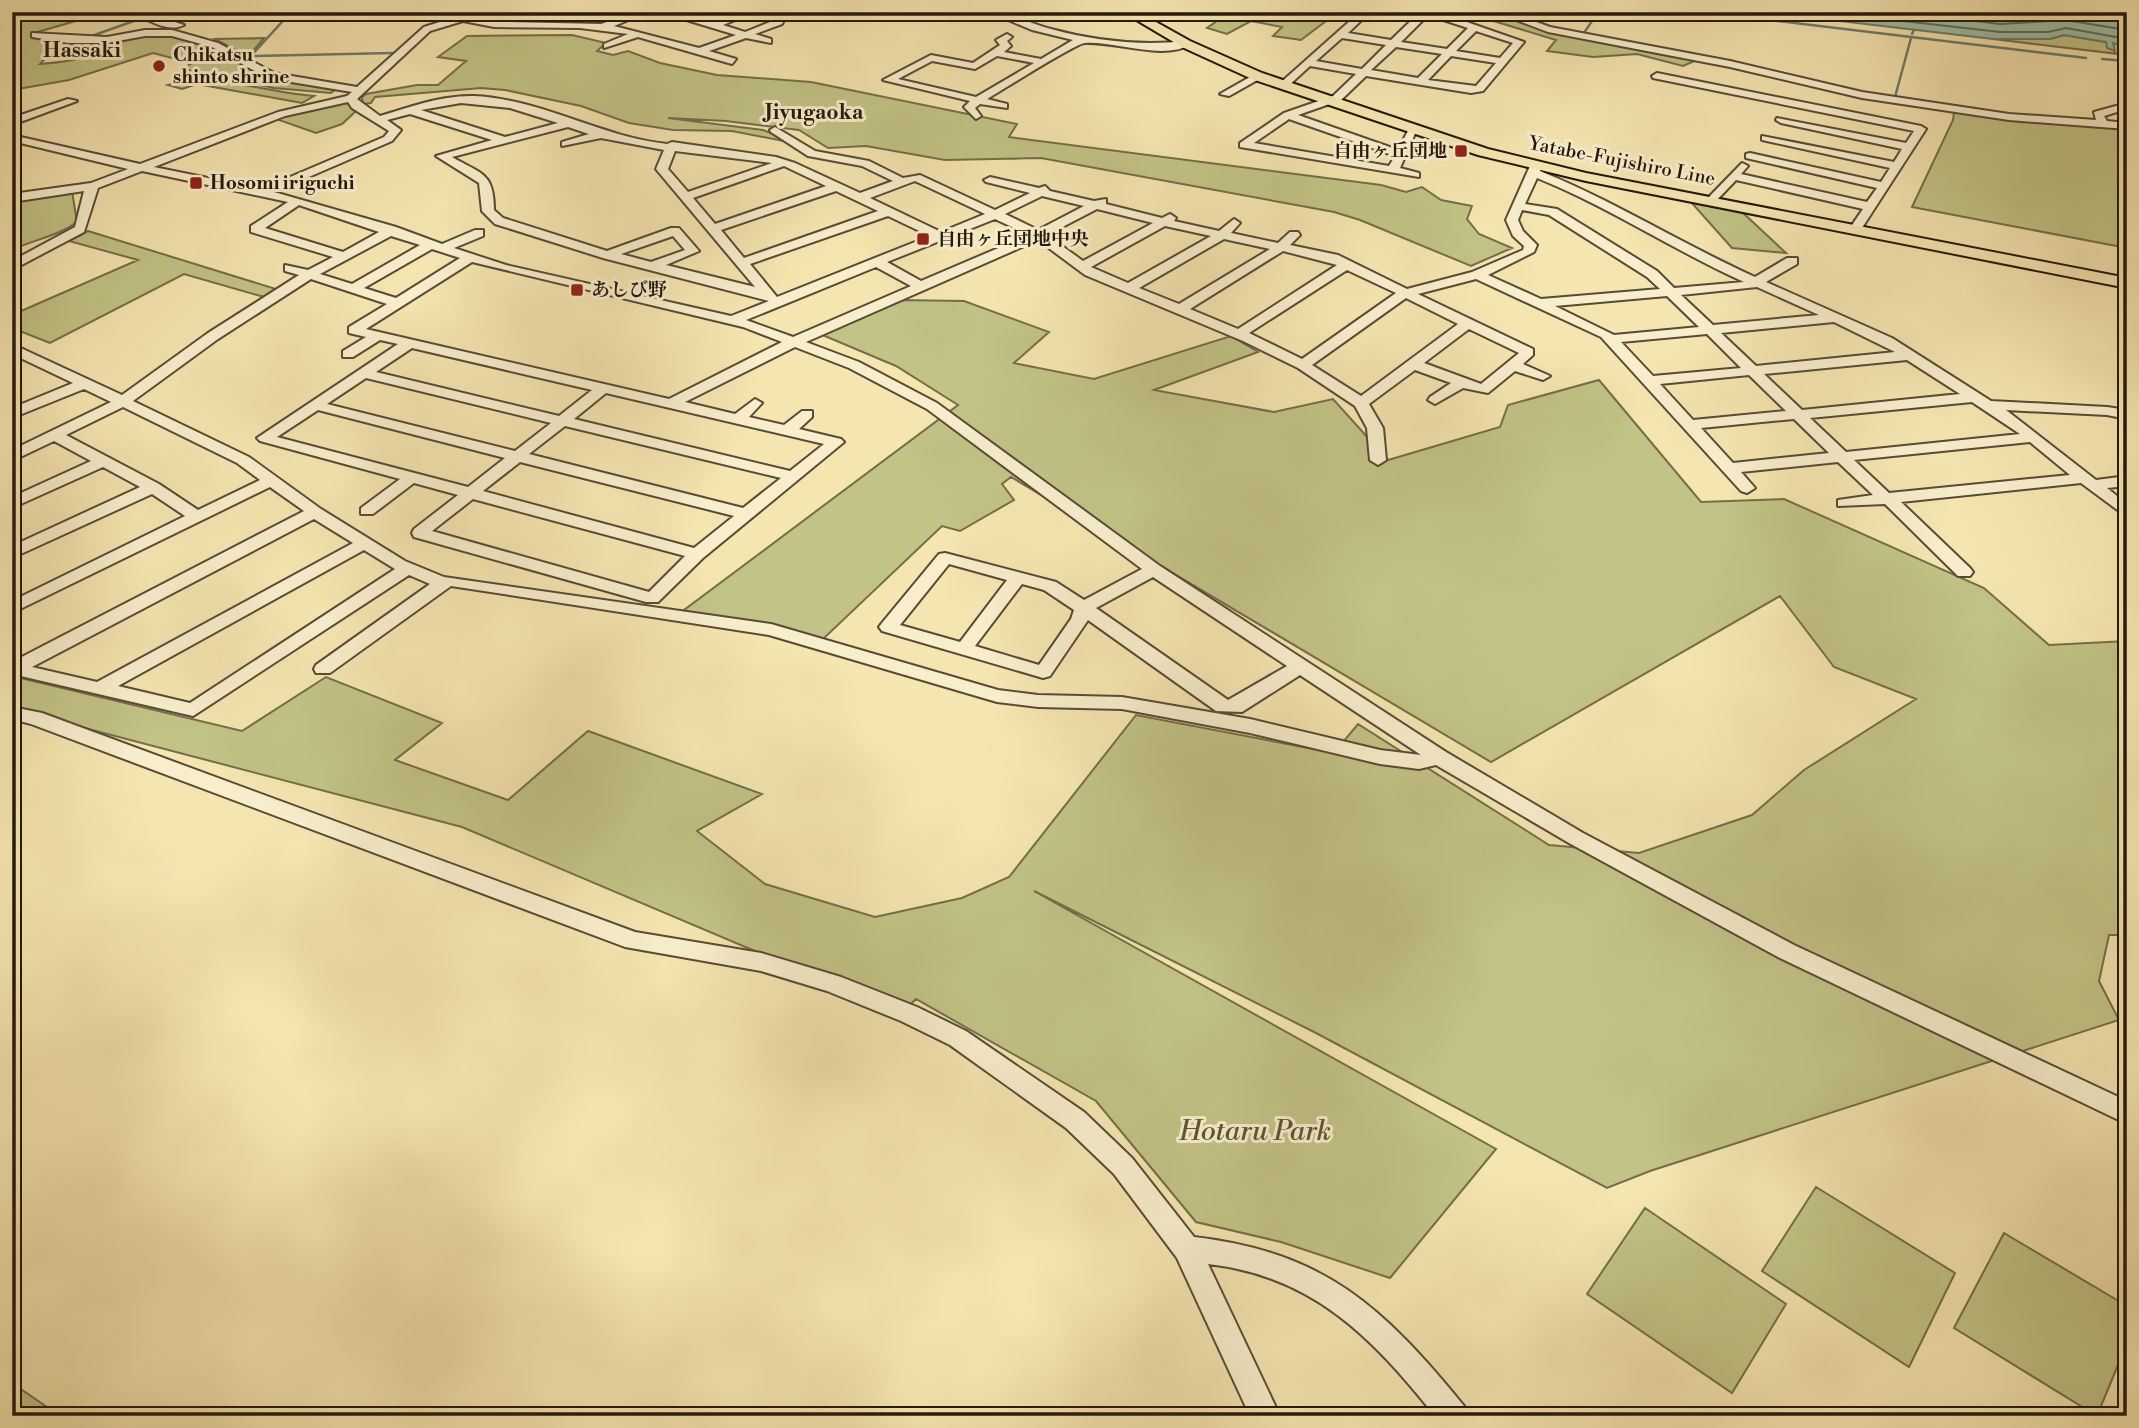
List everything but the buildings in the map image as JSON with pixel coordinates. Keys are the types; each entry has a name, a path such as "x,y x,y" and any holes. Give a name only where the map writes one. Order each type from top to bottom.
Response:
{"main road":[{"name":"Yatabe-Fujishiro Line","path":"1129,12 1186,44 1257,76 1413,131 1535,169 1713,200 2127,283"}],"street":[{"path":"12,198 93,186 282,114 355,94 426,23 463,18 481,12"},
{"path":"491,26 535,12"},
{"path":"551,25 590,12"},
{"path":"599,27 644,12"},
{"path":"664,12 768,41"},
{"path":"607,46 698,12"},
{"path":"667,43 751,12"},
{"path":"684,59 779,22 784,12"},
{"path":"993,12 1033,28 1083,38 1164,48 1186,44"},
{"path":"1283,85 1366,12"},
{"path":"1309,63 1363,72 1420,82 1479,89 1519,42 1427,12 1363,72 1337,98 1288,115 1239,144 1299,149 1415,175"},
{"path":"1499,12 1548,29 1717,61 1862,95 1996,116 2127,126"},
{"path":"144,15 165,24 204,29 192,37"},
{"path":"463,18 491,26 599,27 636,34 730,61"},
{"path":"1420,82 1475,26"},
{"path":"35,35 68,40 107,40 157,33 192,37 215,45 271,76 355,94"},
{"path":"1342,35 1503,61"},
{"path":"933,90 1006,46 1001,40 1007,37"},
{"path":"976,116 969,107 978,100 1083,38"},
{"path":"1018,57 1029,51"},
{"path":"996,52 1044,62"},
{"path":"715,67 744,55"},
{"path":"975,66 931,58 888,80 1003,106"},
{"path":"1225,94 1257,76"},
{"path":"1657,76 1921,129 1856,228"},
{"path":"1003,85 1024,90"},
{"path":"264,192 388,139 396,130 356,106 355,94"},
{"path":"379,119 453,101 484,100 637,143 672,145 784,163 940,236"},
{"path":"12,122 72,101"},
{"path":"1713,200 1795,104"},
{"path":"2103,124 2098,114 2127,106"},
{"path":"412,111 505,140"},
{"path":"1288,115 1400,154"},
{"path":"1781,120 1910,147"},
{"path":"568,124 442,156 453,166 484,181 488,188 488,211 494,218 607,255 771,298"},
{"path":"775,130 813,154 865,163 903,182"},
{"path":"1393,170 1413,131"},
{"path":"566,144 603,134"},
{"path":"12,138 141,169 264,192 392,230 470,258 733,320 797,340 878,376 932,406 1154,570 1439,757 1576,838 1786,951 2127,1113"},
{"path":"1766,138 1897,166"},
{"path":"672,145 661,167 771,298"},
{"path":"1750,156 1884,186"},
{"path":"686,196 784,163"},
{"path":"1303,365 1405,293 1477,275 1531,250 1530,243 1513,227 1517,206 1535,169 1590,195 1712,262 1887,341 1990,405 2127,512"},
{"path":"1734,176 1871,206"},
{"path":"859,198 916,177 1039,235 1082,267 1128,289 1239,334 1303,365 1361,403 1375,428 1378,460"},
{"path":"990,180 1347,264 1528,352 1483,390 1413,365"},
{"path":"733,320 771,298 877,262 996,214 1054,183"},
{"path":"12,266 80,229 85,222 88,193 93,186"},
{"path":"713,229 835,187"},
{"path":"672,403 797,340 1039,235 1110,196"},
{"path":"298,201 255,229 344,256"},
{"path":"1517,206 1553,212 1652,274 1965,572"},
{"path":"1082,267 1180,211"},
{"path":"742,263 888,212"},
{"path":"1128,289 1222,235 1234,223"},
{"path":"12,456 57,437 121,402 213,336 308,275 392,230"},
{"path":"607,255 675,231 693,251 652,266"},
{"path":"352,289 438,246 479,233"},
{"path":"1180,309 1281,247 1294,235"},
{"path":"1712,262 1726,255"},
{"path":"470,258 354,330 605,387 836,442 696,554 652,598 419,533 605,387"},
{"path":"1539,303 1758,283 1792,261"},
{"path":"877,262 921,286"},
{"path":"1239,334 1347,264"},
{"path":"290,268 397,303"},
{"path":"1477,275 1612,339 1747,488"},
{"path":"1612,339 1837,318"},
{"path":"1361,403 1468,323"},
{"path":"348,354 377,335"},
{"path":"410,343 265,438 696,554"},
{"path":"12,348 243,460 315,512 407,569 443,583"},
{"path":"1650,381 1911,355"},
{"path":"1513,365 1543,376"},
{"path":"364,373 791,477"},
{"path":"1435,400 1462,383"},
{"path":"12,414 83,384"},
{"path":"1690,425 1975,397"},
{"path":"738,419 755,402"},
{"path":"315,405 746,513"},
{"path":"1990,405 2107,411 2127,415"},
{"path":"788,430 807,414"},
{"path":"57,437 153,487 197,517"},
{"path":"1730,468 2033,437"},
{"path":"12,502 104,461"},
{"path":"367,511 411,478"},
{"path":"12,608 270,481"},
{"path":"1844,503 2088,481 2127,481"},
{"path":"12,553 153,487"},
{"path":"13,668 315,512"},
{"path":"100,688 365,543"},
{"path":"1154,570 1083,608 1080,619 1043,672 888,626 945,558 1050,586 1083,608 1223,706 1235,707 1301,666"},
{"path":"13,668 192,710 407,569"},
{"path":"964,649 1018,578"},
{"path":"323,669 443,583 450,581 771,630 997,696 1038,701 1122,703 1250,726 1380,757 1419,762 1439,757"},
{"path":"12,713 191,782 633,941 761,962 834,984 909,1014 958,1038 1075,1121 1124,1166 1187,1249 1265,1416"},
{"path":"1187,1249 1225,1251 1294,1270 1321,1283 1355,1308 1454,1416"}],"green space":[{"path":"12,12 107,12 34,33 58,38 56,47 40,64 93,54 119,38 164,33 209,45 264,75 335,90 331,93 274,88 182,69 192,63 153,53 69,80 12,90"},
{"path":"1219,12 1338,12 1301,40 1273,36 1282,27 1251,21 1227,34 1207,28 1224,16"},
{"path":"1464,12 1494,12 1544,29 1699,59 1683,66 1637,54 1593,57 1547,51 1556,40"},
{"path":"572,35 606,43 597,51 613,55 628,51 660,63 717,75 811,82 1017,124 1009,137 1381,185 1406,192 1422,187 1441,200 1472,206 1467,219 1479,234 1512,248 1471,266 1334,212 1041,158 945,160 866,146 828,148 799,130 726,121 668,118 763,130 799,144 732,131 673,130 629,123 581,106 505,90 481,88 375,97 371,103 363,104 362,97 366,94 417,85 438,85 466,61 438,57 467,36"},
{"path":"2064,35 2106,42 2114,51 2113,43 2127,46 2127,55 1993,39 2050,39"},
{"path":"264,38 248,57 215,39"},
{"path":"193,78 314,96 302,103 197,84 182,89 168,85"},
{"path":"345,101 356,111 342,124 316,133 276,119"},
{"path":"1954,112 2020,120 2127,127 2127,248 1912,207 1953,120"},
{"path":"72,191 77,222 62,231 12,250 12,199"},
{"path":"1691,202 1742,212 1786,253 1732,248"},
{"path":"88,231 276,289 264,297 184,274 50,343 12,328 12,315 138,260 69,241"},
{"name":"Hotaru Park","path":"899,300 964,301 1049,332 1014,363 1094,379 1231,336 1258,352 1154,390 1274,412 1333,399 1388,460 1500,427 1508,405 1599,380 1701,502 1784,499 1984,588 2049,645 2127,641 2127,935 2109,935 2099,981 2119,1020 1650,1171 1607,1188 1316,1033 1034,891 1496,1149 1390,1278 1281,1242 1196,1222 1096,1101 916,999 908,1007 769,957 462,827 12,709 12,676 242,731 326,677 442,723 395,760 508,800 588,731 762,794 697,831 765,884 875,917 962,898 1009,877 1136,715 1334,753 1358,724 1549,845 1639,853 1752,815 1804,770 1916,699 1834,667 1780,596 1491,762 1011,477 1002,484 1014,500 960,531 942,526 821,641 680,613 958,405 896,366 820,334"},
{"path":"1816,1187 1955,1273 1909,1367 1762,1271"},
{"path":"1645,1208 1786,1304 1732,1393 1587,1294"},
{"path":"2004,1233 2127,1306 2127,1343 2097,1416 1954,1328"},
{"path":"12,1383 60,1416 12,1416"}],"water":[{"path":"1763,12 2127,12 2127,46 2113,43 2115,51 2107,48 2106,42 2064,35 2050,39 1993,39"}],"waterway":[{"path":"154,15 193,12"},
{"path":"251,56 291,12"},
{"path":"1584,33 1598,12"},
{"path":"1707,12 1747,17"},
{"path":"86,38 145,17"},
{"path":"1761,19 2086,58"},
{"path":"1912,34 1914,30"},
{"path":"1895,97 1911,38"},
{"path":"251,56 392,53"},
{"path":"2102,59 2127,61"}],"place":[{"name":"Chikatsu shinto shrine","path":"159,66"},
{"name":"自由ヶ丘団地","path":"1461,151"},
{"name":"Hosomi iriguchi","path":"196,183"},
{"name":"自由ヶ丘団地中央","path":"923,239"},
{"name":"あしび野","path":"577,290"}],"district":[{"name":"Hassaki","path":"82,51"},
{"name":"Jiyugaoka","path":"814,113"}]}
